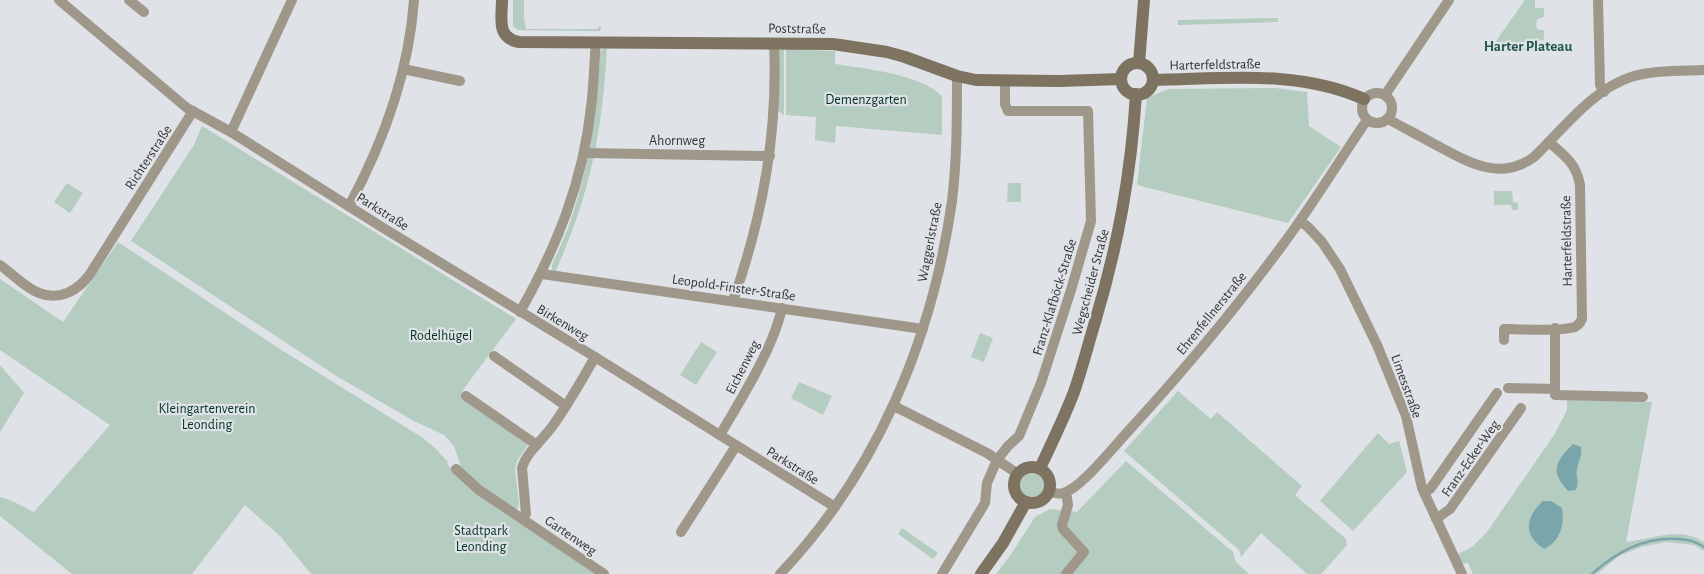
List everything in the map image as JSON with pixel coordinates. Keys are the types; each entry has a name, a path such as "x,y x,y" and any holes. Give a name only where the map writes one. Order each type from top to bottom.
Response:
{"street":[{"path":"129,0 144,12"},
{"path":"231,132 292,0"},
{"path":"349,206 368,170 384,132 403,69 414,0"},
{"name":"Poststraße","path":"502,0 503,31 506,37 511,40 833,44 866,48 905,57 957,76 976,80 1121,79"},
{"path":"1139,63 1144,0"},
{"path":"1385,95 1449,0"},
{"path":"1598,0 1600,84 1604,92"},
{"path":"63,1 176,99 193,111"},
{"path":"520,312 542,274 564,222 584,153 591,108 596,42"},
{"path":"732,301 753,238 770,156 773,117 774,43"},
{"path":"1139,63 1149,68 1153,75 1153,80 1149,90 1136,94 1125,89 1121,79 1126,67 1139,63"},
{"path":"403,69 460,81"},
{"path":"1388,118 1470,164 1480,167 1504,169 1524,164 1585,106 1604,92 1631,77 1657,72 1704,70"},
{"name":"Waggerlstraße","path":"780,574 835,508 872,448 894,406 911,365 942,259 952,200 956,149 957,76"},
{"name":"Harterfeldstraße","path":"1153,80 1285,78 1332,88 1364,99"},
{"name":"Franz-Klafböck-Straße","path":"942,574 985,503 988,483 997,460 1019,436 1040,383 1091,221 1088,111 1008,111 1005,104 1005,81"},
{"path":"1375,93 1385,95 1389,99 1392,108 1388,118 1378,124 1367,120 1361,110 1364,99 1375,93"},
{"name":"Wegscheider Straße","path":"1040,468 1075,390 1106,284 1127,189 1133,146 1136,94"},
{"name":"Parkstraße","path":"193,111 231,132 520,312"},
{"name":"Richterstraße","path":"0,265 31,289 46,295 59,296 67,294 80,286 93,269 193,111"},
{"name":"Ehrenfellnerstraße","path":"1066,492 1076,486 1096,466 1169,385 1239,302 1300,221 1367,120"},
{"name":"Harterfeldstraße","path":"1504,340 1504,329 1576,326 1580,324 1582,318 1580,185 1578,174 1572,162 1549,142"},
{"name":"Ahornweg","path":"584,153 770,156"},
{"name":"Limesstraße","path":"1300,221 1319,238 1340,269 1377,345 1406,416 1424,492 1462,574"},
{"name":"Leopold-Finster-Straße","path":"542,274 923,329"},
{"name":"Eichenweg","path":"720,435 756,371 779,320 782,308"},
{"name":"Birkenweg","path":"520,312 595,357 566,406 537,446"},
{"path":"1555,328 1555,395 1643,397"},
{"path":"494,356 566,406"},
{"name":"Parkstraße","path":"595,357 835,508"},
{"path":"1508,388 1555,389"},
{"name":"Franz-Ecker-Weg","path":"1424,492 1430,489 1497,393"},
{"path":"466,396 537,446"},
{"path":"894,406 986,453 1018,474"},
{"name":"Franz-Ecker-Weg","path":"1436,519 1450,509 1521,408"},
{"name":"Gartenweg","path":"523,519 526,514 522,468 524,461 537,446"},
{"path":"681,532 736,446"},
{"name":"Gartenweg","path":"456,468 479,490 604,574"},
{"path":"1026,468 1040,468 1049,477 1049,491 1043,500 1037,503 1026,502 1017,495 1015,489 1014,484 1018,474 1026,468"},
{"path":"1049,491 1060,494 1066,492 1068,505 1062,525 1063,529 1084,552 1066,574"},
{"path":"981,574 1003,543 1026,502"}],"green space":[{"path":"513,0 524,0 526,29 598,29 601,26 600,31 518,30 513,26"},
{"path":"1525,0 1535,0 1535,8 1544,8 1544,17 1537,19 1536,27 1539,30 1544,30 1544,40 1536,41 1536,50 1489,51"},
{"path":"1278,18 1278,22 1178,25 1178,20"},
{"path":"607,46 602,106 593,162 577,216 555,272 552,270 552,265 577,202 587,160 594,119 600,55 601,51"},
{"path":"784,47 784,115 778,111 778,50"},
{"name":"Demenzgarten","path":"786,49 835,51 835,64 893,74 922,83 934,89 942,97 942,135 836,126 835,143 815,140 816,117 786,115"},
{"path":"1275,88 1307,92 1309,126 1341,147 1288,223 1137,185 1147,98 1169,89"},
{"name":"Rodelhügel","path":"202,126 516,319 462,391 464,395 529,443 517,461 515,469 519,504 517,510 486,492 462,470 454,446 444,435 414,421 338,377 131,241 194,145"},
{"path":"67,183 83,193 70,213 54,202"},
{"path":"1008,183 1021,183 1021,202 1007,202"},
{"path":"1494,191 1512,191 1513,202 1518,203 1518,210 1512,210 1511,205 1494,205"},
{"name":"Kleingartenverein Leonding","path":"118,242 280,349 423,438 435,448 448,462 447,464 474,492 597,574 311,574 280,536 245,505 192,574 72,574 0,516 0,497 34,512 110,425 0,350 0,279 63,322"},
{"path":"980,333 993,338 984,362 971,357"},
{"path":"701,342 717,352 696,385 680,375"},
{"path":"0,365 24,393 0,432"},
{"path":"799,382 832,396 823,415 791,398"},
{"path":"1178,391 1211,419 1217,412 1302,486 1295,495 1346,539 1347,545 1321,574 1307,574 1261,533 1241,557 1239,550 1124,451"},
{"path":"1567,400 1652,402 1626,542 1666,535 1686,535 1704,542 1704,551 1694,545 1666,542 1641,547 1619,556 1597,574 1473,574 1468,563 1461,564 1458,554 1472,547 1487,532 1554,435 1567,410"},
{"path":"1378,433 1389,444 1399,441 1407,472 1353,531 1320,501"},
{"path":"1126,461 1233,552 1236,562 1249,574 996,574 1035,517 1050,509 1077,512"},
{"path":"1032,473 1040,477 1044,485 1040,493 1032,497 1024,493 1020,485 1024,477"},
{"path":"902,528 938,553 933,559 898,534"}],"water":[{"path":"1573,444 1581,447 1577,473 1578,484 1576,490 1568,491 1559,478 1557,467 1562,456"},
{"path":"1543,501 1551,501 1562,508 1563,514 1562,526 1558,537 1544,549 1532,538 1529,525 1533,513"}],"waterway":[{"path":"1592,574 1621,552 1654,540 1679,539 1695,542 1704,547"}],"district":[{"name":"Harter Plateau","path":"1528,46"}],"park label":[{"name":"Stadtpark Leonding","path":"481,538"}]}
